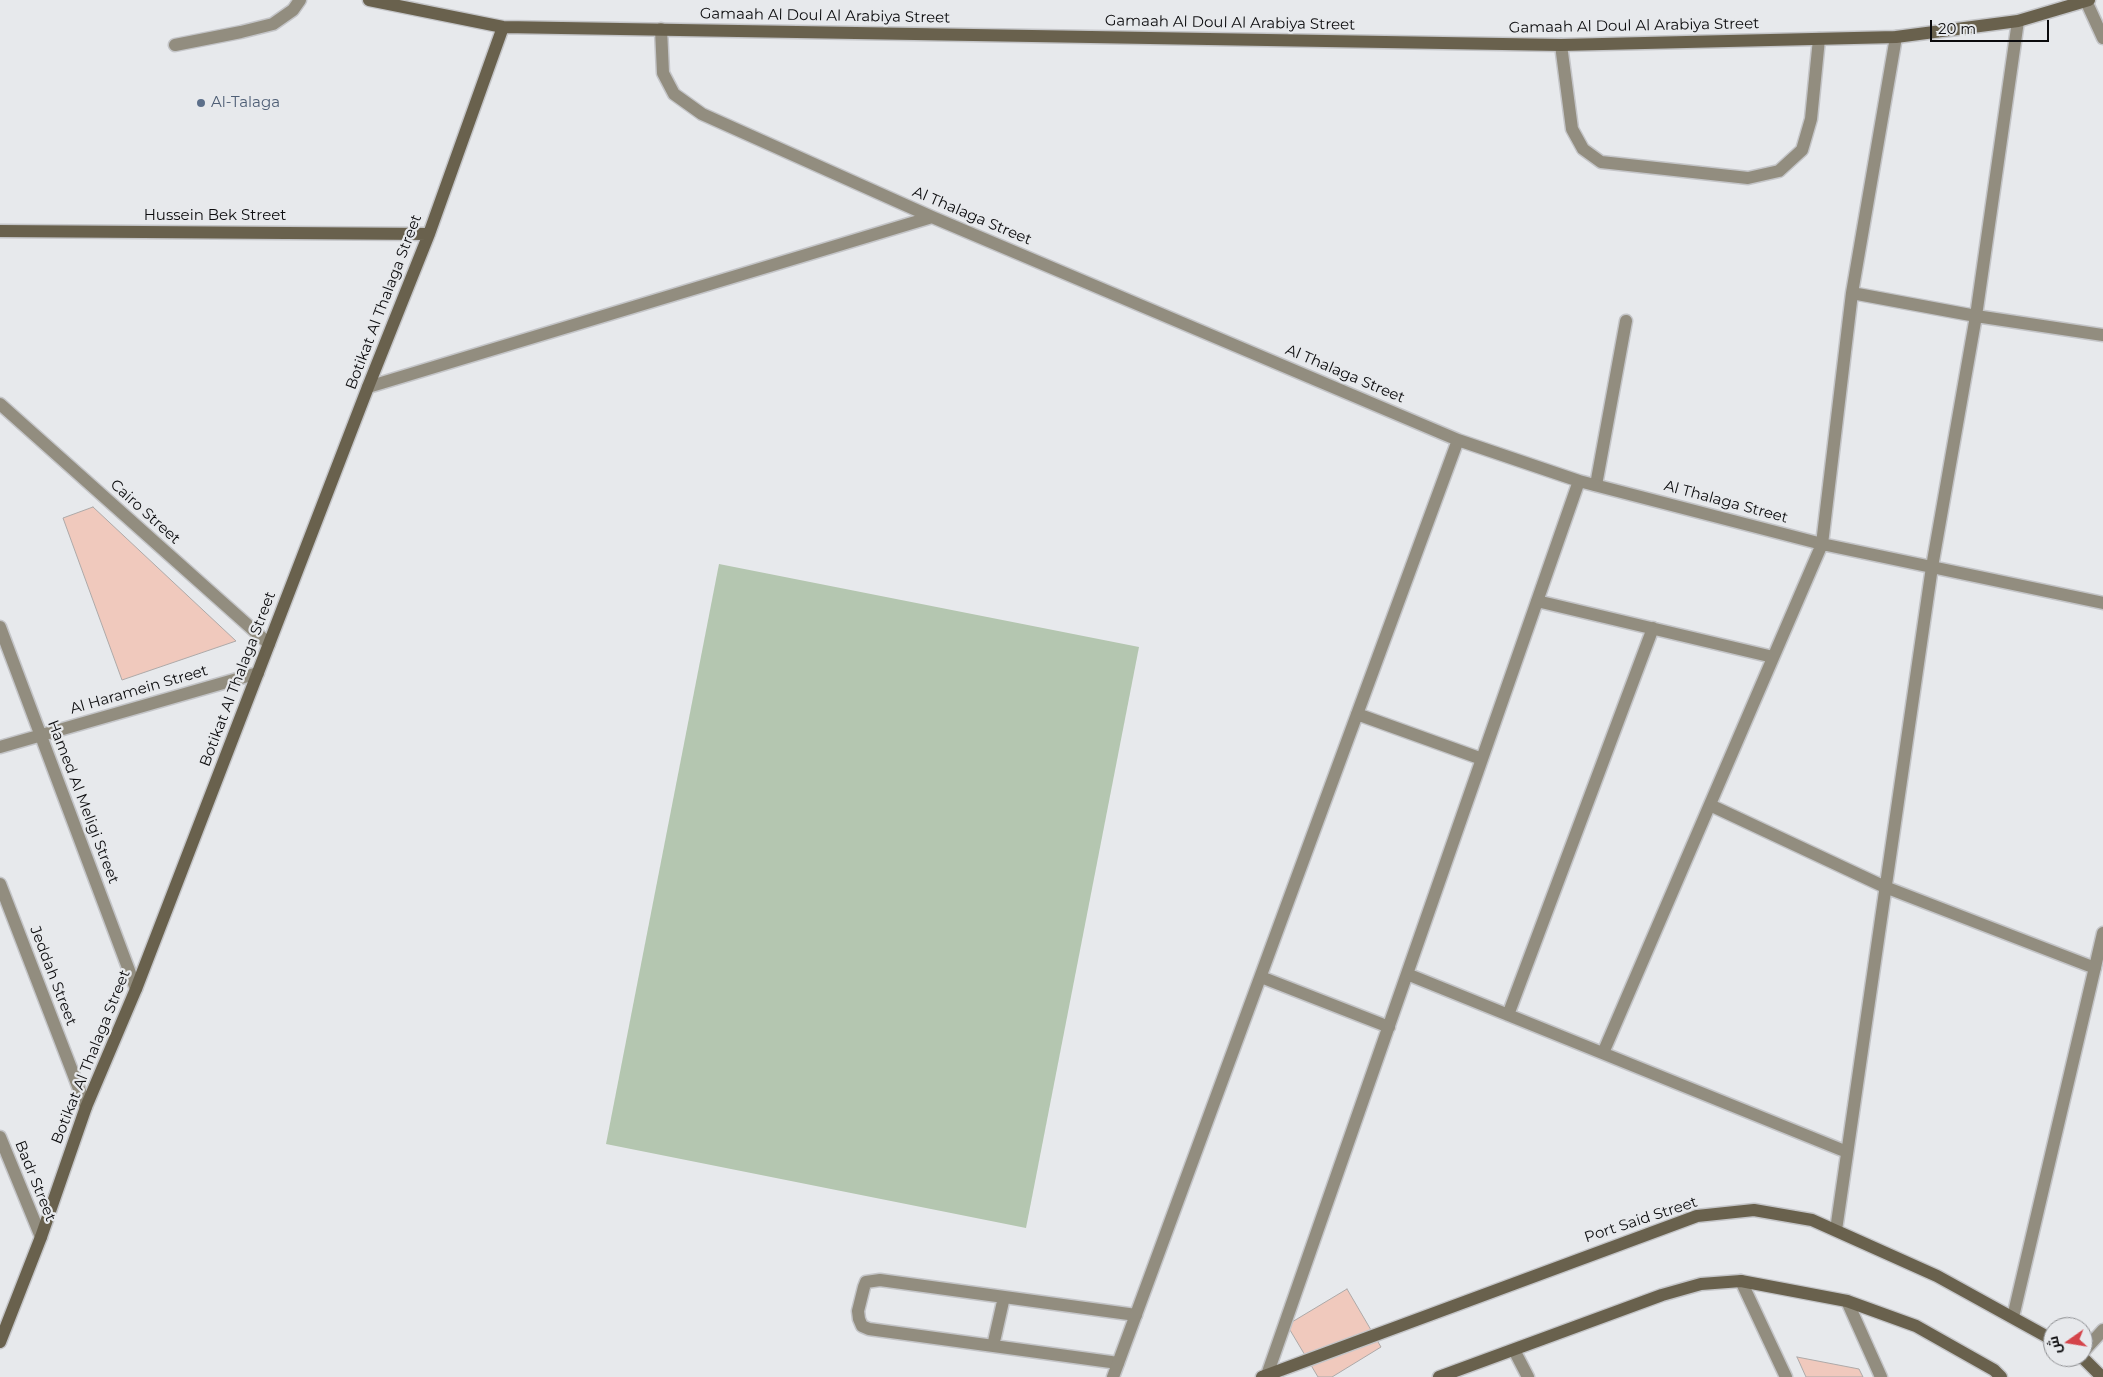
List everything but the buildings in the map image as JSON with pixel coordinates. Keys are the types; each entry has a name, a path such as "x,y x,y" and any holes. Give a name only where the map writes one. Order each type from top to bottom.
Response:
{"main road":[{"name":"Gamaah Al Doul Al Arabiya Street","path":"369,0 503,27 1562,45 1896,37 2018,21 2087,0"},
{"name":"Botikat Al Thalaga Street","path":"0,1342 86,1107 136,989 368,387 429,234 503,27"},
{"name":"Hussein Bek Street","path":"0,231 429,234"},
{"name":"Port Said Street","path":"1265,1376 1696,1216 1754,1210 1812,1220 1836,1230 1937,1276 2043,1334"},
{"path":"1439,1377 1662,1295 1701,1284 1741,1281 1847,1301 1916,1326 1994,1370 2002,1377"},
{"path":"2092,1367 2102,1377"}],"street":[{"path":"175,44 216,38 273,24 293,10 300,0"},
{"path":"2087,0 2103,38"},
{"path":"1836,1230 1932,567 1976,316 2018,21"},
{"name":"Al Thalaga Street","path":"661,29 663,73 674,94 702,114 932,217 1458,440 1579,481 1822,544 2103,603"},
{"path":"1603,1053 1822,544 1852,294 1896,37"},
{"path":"1562,45 1572,129 1583,149 1595,158 1601,162 1748,178 1779,171 1802,150 1811,119 1819,39"},
{"path":"368,387 932,217"},
{"path":"1852,294 1976,316 2103,335"},
{"path":"1596,485 1626,320"},
{"name":"Cairo Street","path":"0,404 269,644"},
{"path":"1113,1377 1458,440"},
{"path":"1265,1376 1579,481"},
{"path":"1537,601 1773,656"},
{"name":"Hamed Al Meligi Street","path":"0,627 136,989"},
{"path":"1508,1015 1653,628"},
{"name":"Al Haramein Street","path":"0,747 258,672"},
{"path":"1357,714 1482,760"},
{"path":"1710,804 1885,887 2095,968"},
{"name":"Jeddah Street","path":"0,884 86,1107"},
{"path":"2012,1317 2103,933"},
{"path":"1407,974 1847,1152"},
{"path":"1261,977 1389,1027"},
{"name":"Badr Street","path":"0,1137 40,1237"},
{"path":"1118,1363 869,1330 862,1326 859,1319 860,1303 866,1282 880,1280 1136,1315"},
{"path":"1741,1281 1786,1377"},
{"path":"993,1346 1004,1297"},
{"path":"1847,1301 1881,1377"},
{"path":"2093,1341 2103,1330"},
{"path":"1514,1350 1528,1377"}],"green space":[{"path":"719,564 1139,647 1026,1228 606,1144"}],"place":[{"name":"Al-Talaga","path":"201,103"}]}
